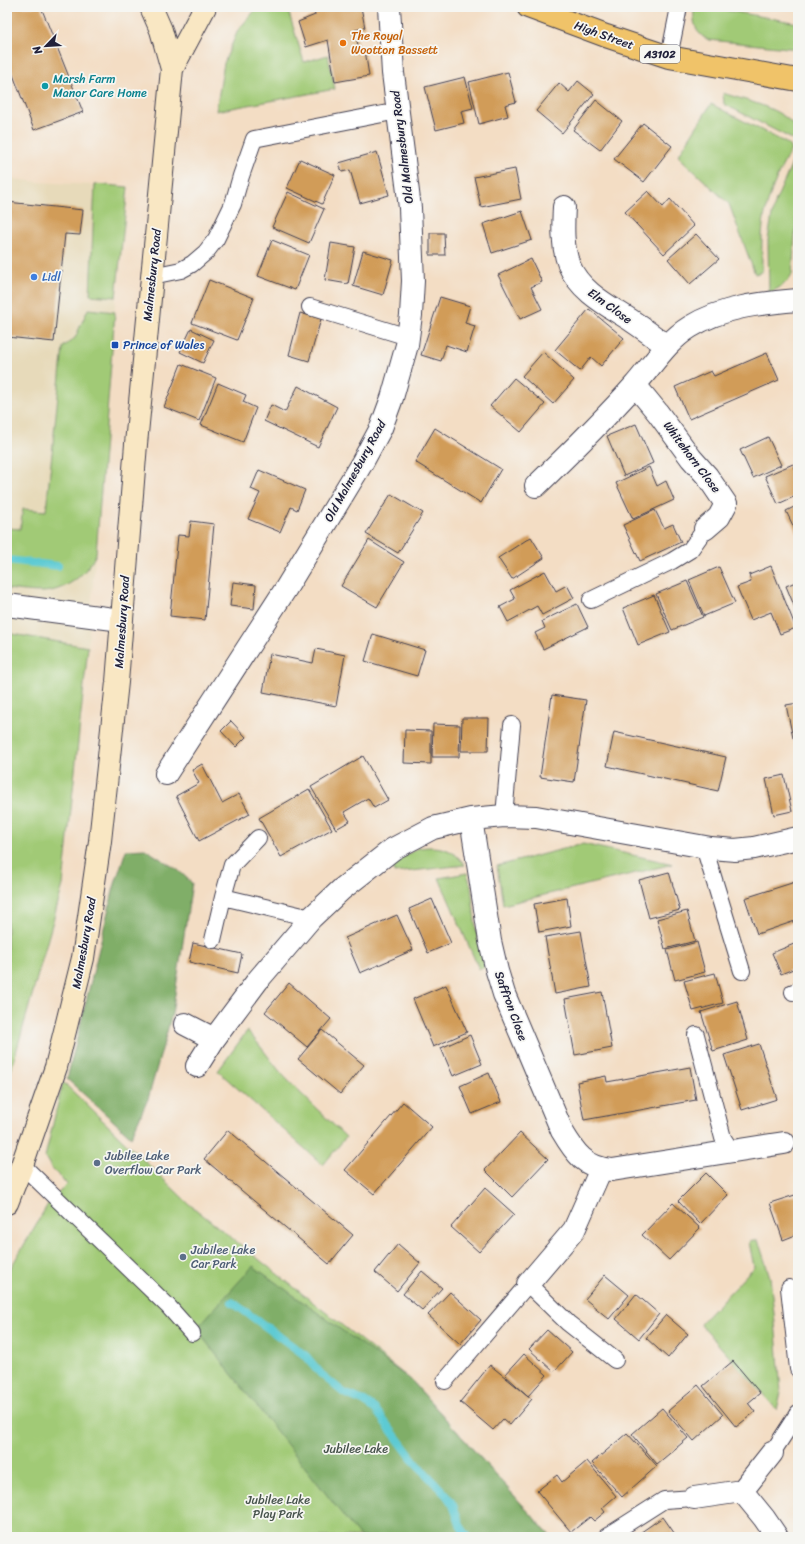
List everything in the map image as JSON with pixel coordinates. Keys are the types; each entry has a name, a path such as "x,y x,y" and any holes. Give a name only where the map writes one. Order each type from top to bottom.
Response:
{"main road":[{"path":"151,7 161,30 172,69"},
{"path":"172,69 205,7"},
{"name":"High Street","path":"528,7 606,36 669,57 798,80"},
{"name":"Malmesbury Road","path":"7,1203 22,1165 56,1066 83,958 100,841 117,682 121,620 172,69"}],"street":[{"name":"Old Malmesbury Road","path":"166,774 285,590 362,463 381,428 392,398 407,345 413,281 412,240 392,66 389,7"},
{"name":"Elm Close","path":"564,207 563,227 565,246 569,264 577,280 592,295 667,346"},
{"path":"536,486 586,438 635,385 667,346 689,327 725,311 768,302 798,300"},
{"name":"Whitehorn Close","path":"635,385 658,413 691,458 707,476 726,504 719,517 705,529"},
{"path":"7,604 121,620"},
{"path":"197,1066 214,1039 258,980 311,918 342,889 393,849 433,828 471,819 504,816 542,818 704,848 735,850 754,848 798,838"},
{"name":"Saffron Close","path":"471,819 490,941 504,994 562,1131 572,1148 584,1161 601,1169 612,1170 784,1143"},
{"path":"185,1024 214,1039"},
{"path":"528,1284 574,1230 601,1169"},
{"path":"694,1498 742,1491 772,1453"},
{"path":"742,1491 778,1537"}],"lane":[{"path":"669,57 679,7"},
{"path":"152,276 181,270 192,264 206,252 216,239 234,204 241,176 254,139 398,111"},
{"path":"310,307 408,337"},
{"path":"591,600 672,561 690,550 705,529"},
{"path":"504,816 512,725"},
{"path":"213,940 232,865 258,838"},
{"path":"704,848 742,971"},
{"path":"223,897 311,918"},
{"path":"696,1035 724,1138 732,1152"},
{"path":"22,1165 168,1306 192,1333"},
{"path":"445,1381 528,1284 568,1323 615,1360"},
{"path":"789,1288 798,1369"},
{"path":"772,1453 798,1413"},
{"path":"606,1537 664,1500 694,1498"}],"shaded area":[{"path":"7,178 37,182 128,187 112,336 88,647 7,633"}],"green space":[{"path":"258,7 287,7 304,62 328,55 335,89 216,111 224,63 238,30"},
{"path":"613,7 660,7 656,11 644,14"},
{"path":"694,7 708,7 798,23 798,49 709,40 697,31 694,22"},
{"path":"723,93 756,103 780,114 796,129 798,139 792,139 724,104"},
{"path":"711,104 788,144 791,150 777,177 767,206 762,231 762,272 755,274 729,204 678,156"},
{"path":"798,150 798,198 792,274 785,283 769,293 768,240 772,215 776,200"},
{"path":"95,184 128,187 116,297 90,295"},
{"path":"88,309 115,312 96,554 87,569 81,575 59,589 42,592 7,589 7,528 20,529 23,509 46,511 63,347 75,338"},
{"path":"7,633 88,647 63,885 7,1085"},
{"path":"583,844 673,864 503,905 497,866"},
{"path":"428,847 445,849 457,856 465,865 394,873 393,868 395,862 418,848"},
{"path":"145,849 178,870 192,883 172,1014 148,1099 131,1137 67,1079 114,887 126,850"},
{"path":"467,873 471,886 476,930 485,967 479,969 439,878"},
{"path":"247,1031 282,1074 346,1137 323,1165 218,1071"},
{"path":"63,1082 189,1204 411,1380 551,1537 9,1537 7,1535 7,1274 48,1204 67,1184 52,1169 45,1157"},
{"path":"758,1240 770,1277 781,1392 777,1410 700,1324 754,1267 749,1242"},
{"name":"Jubilee Lake","path":"253,1266 411,1380 551,1537 360,1537 196,1329"}],"building":[{"name":"Marsh Farm Manor Care Home","path":"7,7 41,7 83,112 34,130 7,59"},
{"name":"The Royal Wootton Bassett","path":"313,7 361,7 365,28 355,30 359,51 365,50 369,76 335,82 328,40 306,47 298,22 315,15"},
{"path":"508,72 516,102 505,105 508,116 479,124 469,82"},
{"path":"465,77 473,108 461,111 464,123 436,130 425,87"},
{"path":"578,81 594,94 562,133 536,111 559,83 569,92"},
{"path":"596,100 622,121 600,150 573,130"},
{"path":"643,123 672,146 644,182 614,159"},
{"path":"377,152 389,195 360,203 350,170 342,172 339,163"},
{"path":"300,159 335,175 322,204 287,188"},
{"path":"515,169 521,199 481,207 474,177"},
{"path":"648,191 663,207 670,199 694,226 664,254 625,212"},
{"path":"288,192 324,209 309,243 272,227"},
{"name":"Lidl","path":"7,202 83,210 80,235 65,234 54,342 7,337"},
{"path":"522,211 532,240 492,253 483,224"},
{"path":"430,233 444,233 445,255 430,255"},
{"path":"696,234 719,259 690,284 668,259"},
{"path":"272,240 309,255 295,290 258,276"},
{"path":"331,243 355,247 348,284 325,280"},
{"path":"363,251 393,260 383,295 353,286"},
{"path":"531,259 542,282 531,287 542,309 520,319 498,275"},
{"path":"209,280 254,298 237,340 192,323"},
{"path":"440,297 470,306 465,323 475,326 467,352 446,345 441,361 421,355"},
{"path":"589,309 624,338 601,366 591,357 580,371 555,350"},
{"path":"300,313 321,319 309,361 289,355"},
{"path":"191,329 214,340 203,363 180,352"},
{"path":"543,352 574,380 553,404 522,376"},
{"path":"767,353 779,380 689,419 675,387 711,371 714,376"},
{"path":"181,364 216,378 199,421 164,407"},
{"path":"514,378 545,404 521,432 490,406"},
{"path":"218,383 246,395 243,402 256,408 243,442 201,425"},
{"path":"298,386 337,407 318,447 264,421 271,405 285,412"},
{"path":"636,424 653,463 624,476 607,436"},
{"path":"435,428 501,469 481,503 415,462"},
{"path":"768,437 781,465 753,478 740,450"},
{"path":"793,464 798,475 798,495 778,504 765,476"},
{"path":"649,467 657,486 666,481 674,500 633,519 616,483"},
{"path":"259,470 305,490 297,510 291,507 280,532 248,519 260,493 251,489"},
{"path":"391,494 423,513 398,553 366,534"},
{"path":"798,505 798,536 786,511"},
{"path":"655,510 664,528 673,524 681,542 640,561 623,525"},
{"path":"191,521 214,524 205,620 170,616 178,535 189,536"},
{"path":"531,537 544,558 512,579 498,558"},
{"path":"369,540 404,562 377,607 341,586"},
{"path":"771,566 796,628 780,634 771,612 751,620 737,587 751,582 749,575"},
{"path":"719,567 735,603 704,616 689,580"},
{"path":"545,571 556,591 567,585 574,598 542,615 537,606 508,622 500,607 515,599 510,590"},
{"path":"687,581 703,617 672,630 656,594"},
{"path":"798,581 798,615 786,586"},
{"path":"233,582 256,585 254,609 230,606"},
{"path":"654,595 670,632 638,645 623,608"},
{"path":"577,604 588,627 543,649 535,633 545,628 542,621"},
{"path":"373,634 425,650 417,676 365,661"},
{"path":"316,649 345,655 336,706 263,692 270,654 313,663"},
{"path":"552,695 586,700 574,782 540,777"},
{"path":"798,703 798,737 793,738 786,705"},
{"path":"462,718 489,718 488,751 461,751"},
{"path":"231,721 246,737 236,747 221,731"},
{"path":"433,724 460,725 459,757 432,757"},
{"path":"405,730 431,731 431,764 404,763"},
{"path":"614,732 726,757 718,791 607,766"},
{"path":"363,756 388,800 374,808 368,798 344,812 350,821 336,829 311,787"},
{"path":"202,764 222,803 239,794 250,814 199,841 176,796 199,783 192,770"},
{"path":"784,775 792,811 774,815 766,779"},
{"path":"309,789 332,829 281,857 259,818"},
{"path":"669,872 680,910 649,918 639,880"},
{"path":"798,881 798,920 757,934 745,898"},
{"path":"567,898 571,926 539,932 534,904"},
{"path":"432,899 451,943 428,953 409,909"},
{"path":"687,911 695,941 665,949 657,919"},
{"path":"397,915 413,950 360,973 345,938"},
{"path":"581,931 591,987 555,994 545,937"},
{"path":"697,942 705,972 675,980 667,950"},
{"path":"193,943 242,954 238,973 189,962"},
{"path":"794,944 798,953 798,967 781,974 772,953"},
{"path":"715,973 723,1003 693,1011 684,981"},
{"path":"289,983 331,1019 307,1047 265,1012"},
{"path":"446,985 467,1032 433,1047 413,999"},
{"path":"602,992 612,1048 575,1055 565,999"},
{"path":"737,1001 748,1040 713,1051 701,1012"},
{"path":"322,1030 364,1065 340,1094 298,1059"},
{"path":"470,1035 482,1064 453,1076 441,1048"},
{"path":"759,1044 777,1099 742,1110 724,1055"},
{"path":"690,1067 696,1100 584,1120 577,1082 606,1076 607,1082"},
{"path":"489,1073 501,1102 472,1114 460,1086"},
{"path":"403,1102 432,1127 374,1194 345,1170"},
{"path":"228,1130 353,1235 329,1264 204,1159"},
{"path":"520,1133 548,1159 512,1197 485,1170"},
{"path":"706,1173 728,1195 700,1224 678,1201"},
{"path":"485,1188 514,1214 479,1252 451,1227"},
{"path":"798,1194 798,1234 783,1240 770,1203"},
{"path":"673,1203 700,1228 669,1260 642,1235"},
{"path":"398,1244 420,1263 397,1291 375,1272"},
{"path":"422,1271 442,1288 422,1310 403,1294"},
{"path":"605,1275 629,1295 609,1319 585,1299"},
{"path":"450,1292 481,1320 460,1344 428,1315"},
{"path":"636,1294 659,1314 639,1339 616,1319"},
{"path":"666,1315 688,1334 668,1358 646,1338"},
{"path":"547,1330 572,1352 554,1372 529,1349"},
{"path":"524,1354 547,1375 528,1396 505,1375"},
{"path":"733,1361 760,1393 748,1403 755,1412 736,1427 703,1386"},
{"path":"490,1365 532,1399 510,1425 503,1419 493,1430 460,1402"},
{"path":"698,1385 723,1415 694,1441 668,1411"},
{"path":"662,1408 688,1438 657,1464 632,1434"},
{"path":"627,1433 657,1466 622,1497 592,1463"},
{"path":"587,1461 616,1496 602,1508 605,1512 594,1521 590,1517 571,1532 537,1491 557,1475 562,1482"},
{"path":"663,1517 677,1537 634,1537"}],"waterway":[{"path":"7,560 58,566"},
{"path":"232,1302 306,1356 321,1374 344,1393 363,1401 375,1409 415,1462 447,1496 453,1505 461,1527 468,1537"}],"place":[{"name":"The Royal Wootton Bassett","path":"343,43"},
{"name":"Marsh Farm Manor Care Home","path":"45,86"},
{"name":"Lidl","path":"34,277"},
{"name":"Prince of Wales","path":"115,345"},
{"name":"Jubilee Lake Overflow Car Park","path":"97,1163"},
{"name":"Jubilee Lake Car Park","path":"183,1257"}],"park label":[{"name":"Jubilee Lake Play Park","path":"278,1507"}]}
